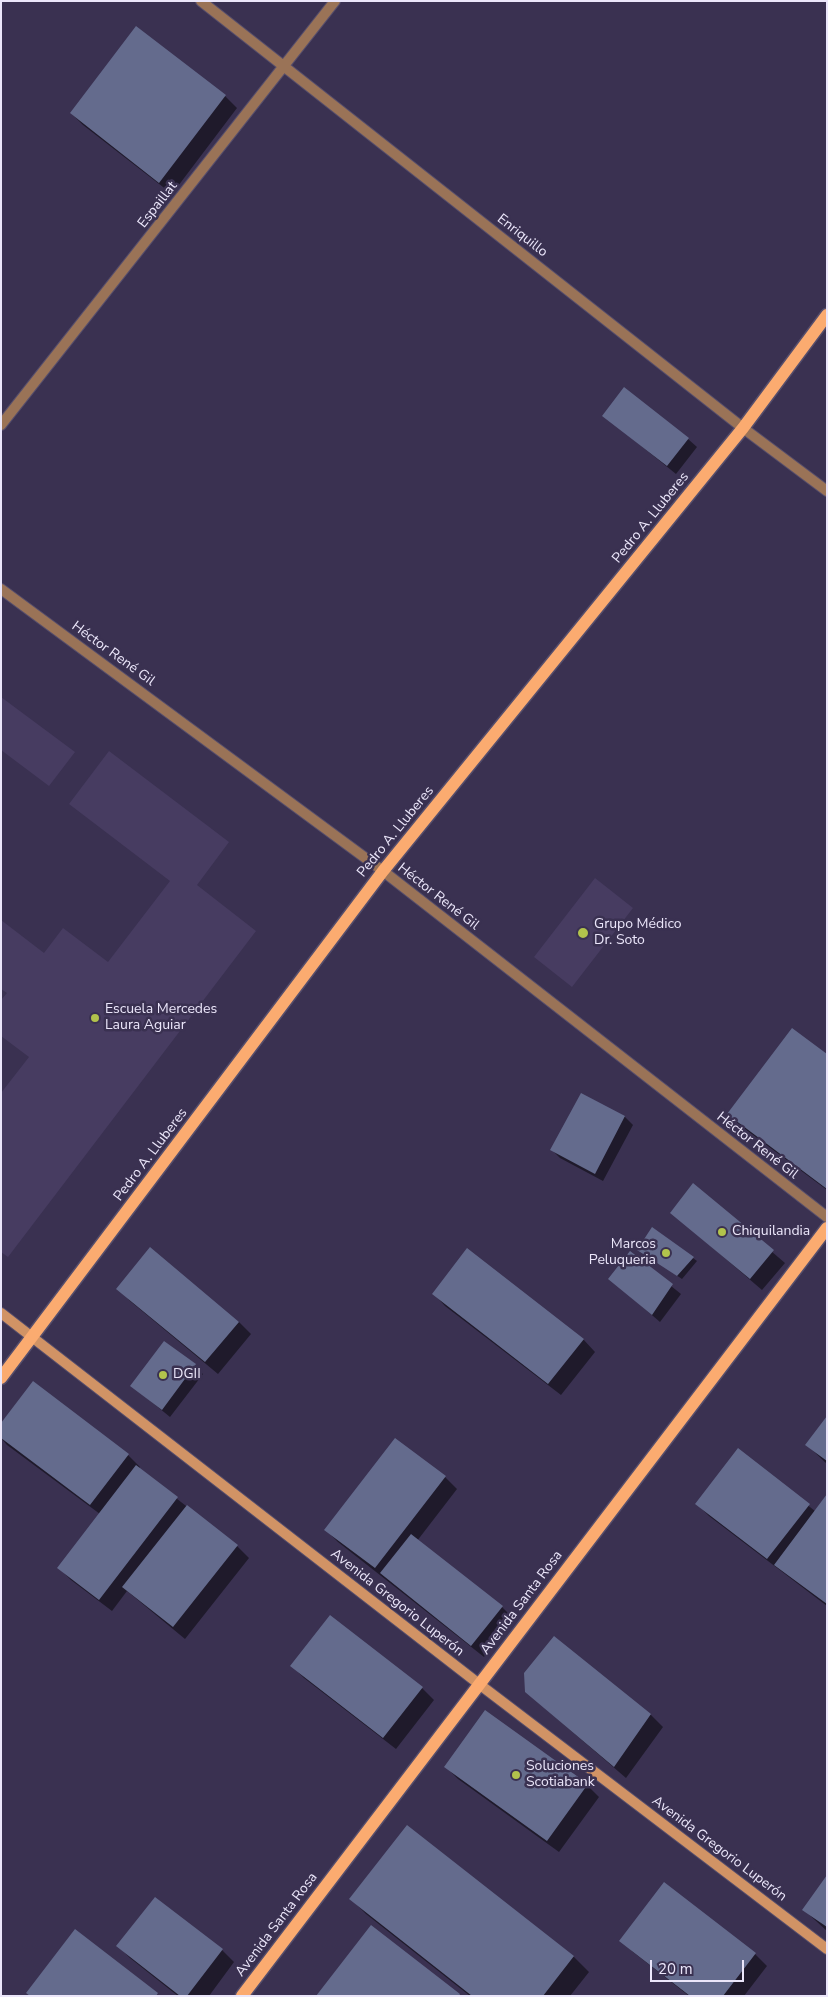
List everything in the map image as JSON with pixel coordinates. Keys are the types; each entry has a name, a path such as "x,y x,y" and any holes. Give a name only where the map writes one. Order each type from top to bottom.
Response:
{"main road":[{"name":"Pedro A. Lluberes","path":"1,1378 383,871 743,428 827,316"},
{"name":"Avenida Santa Rosa","path":"242,1996 827,1228"},
{"name":"Avenida Gregorio Luperón","path":"1,1313 479,1684 827,1949"}],"street":[{"name":"Enriquillo","path":"201,1 743,428 827,491"},
{"name":"Espaillat","path":"1,425 285,67 335,1"},
{"name":"Héctor René Gil","path":"1,589 383,871 827,1217"}],"shaded area":[{"path":"1,697 75,752 49,786 1,750"},
{"name":"Escuela Mercedes Laura Aguiar","path":"109,751 229,842 197,885 256,931 8,1257 1,1252 1,1093 29,1057 1,1036 1,1000 7,993 1,989 1,920 44,953 63,928 108,962 170,881 69,804"},
{"name":"Grupo Médico Dr. Soto","path":"595,878 633,908 572,987 534,957"}],"building":[{"path":"136,26 226,95 159,183 70,113"},
{"path":"624,387 689,438 667,466 602,416"},
{"path":"792,1028 827,1054 827,1189 727,1114"},
{"path":"581,1093 625,1116 595,1174 550,1150"},
{"name":"Chiquilandia","path":"693,1183 774,1250 750,1279 670,1213"},
{"name":"Marcos Peluqueria","path":"652,1227 694,1257 677,1276 637,1250"},
{"path":"150,1247 239,1322 205,1362 116,1289"},
{"path":"467,1248 584,1339 548,1384 432,1294"},
{"path":"630,1251 673,1284 652,1315 608,1279"},
{"name":"DGII","path":"164,1341 196,1364 162,1410 130,1386"},
{"path":"33,1381 129,1454 90,1505 1,1438 1,1423"},
{"path":"827,1416 827,1461 805,1445"},
{"path":"395,1438 446,1476 375,1568 324,1530"},
{"path":"738,1448 810,1504 767,1559 695,1504"},
{"path":"136,1465 178,1497 99,1600 57,1568"},
{"path":"827,1494 827,1604 774,1565"},
{"path":"187,1505 238,1545 173,1627 122,1587"},
{"path":"411,1534 503,1606 471,1646 380,1573"},
{"path":"330,1615 423,1687 383,1738 290,1666"},
{"path":"554,1636 651,1714 614,1767 525,1692 524,1673"},
{"name":"Soluciones Scotiabank","path":"485,1710 588,1784 547,1841 444,1767"},
{"path":"407,1825 574,1956 543,1996 472,1996 349,1899"},
{"path":"827,1875 827,1927 802,1910"},
{"path":"664,1882 756,1953 723,1996 690,1996 619,1941"},
{"path":"155,1897 223,1949 187,1996 180,1996 116,1946"},
{"path":"371,1925 460,1994 459,1996 316,1996"},
{"path":"75,1929 158,1993 156,1996 30,1996 26,1993"}],"place":[{"name":"Grupo Médico Dr. Soto","path":"583,933"},
{"name":"Escuela Mercedes Laura Aguiar","path":"95,1018"},
{"name":"Chiquilandia","path":"722,1232"},
{"name":"Marcos Peluqueria","path":"666,1253"},
{"name":"DGII","path":"163,1375"},
{"name":"Soluciones Scotiabank","path":"516,1775"}]}
